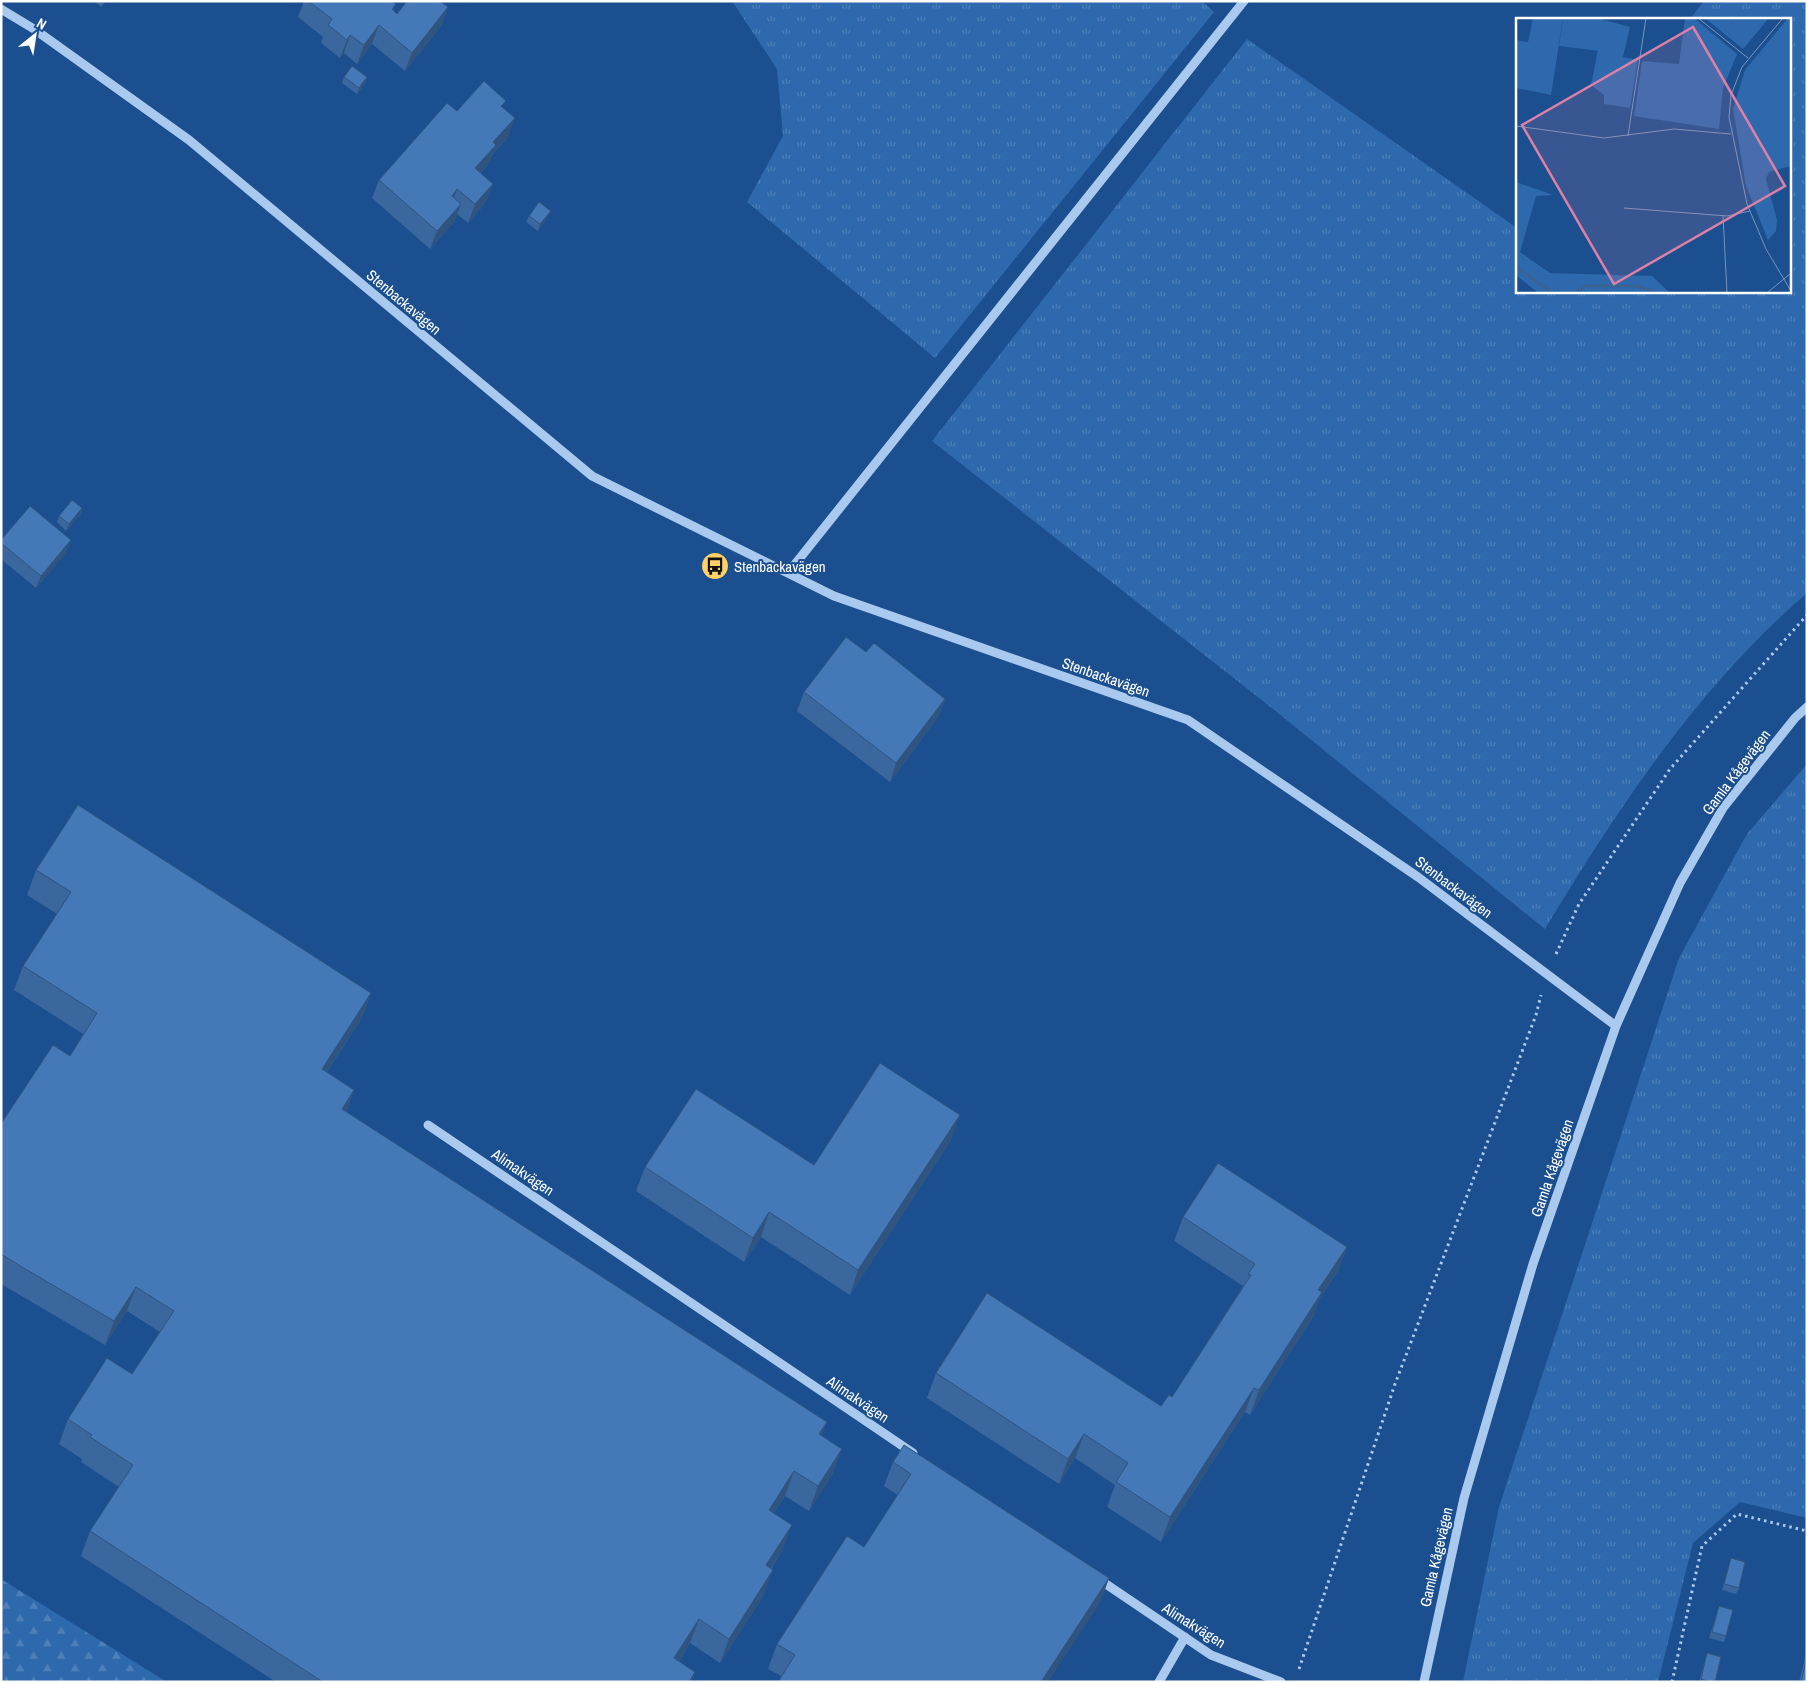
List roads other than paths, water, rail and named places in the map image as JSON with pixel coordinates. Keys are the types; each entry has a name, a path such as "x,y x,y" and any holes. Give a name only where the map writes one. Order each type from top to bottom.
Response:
{"street":[{"path":"788,573 1244,1"},
{"name":"Stenbackavägen","path":"1,9 34,29 189,140 592,476 834,596 1188,720 1418,877 1616,1026"},
{"name":"Gamla Kågevägen","path":"1424,1682 1464,1498 1533,1264 1616,1026 1680,883 1723,808 1795,718 1807,708"},
{"name":"Alimakvägen","path":"428,1125 922,1459"},
{"name":"Alimakvägen","path":"1086,1570 1211,1655 1281,1682"},
{"path":"1159,1682 1185,1637"}],"place":[{"name":"Stenbackavägen","path":"715,566"}]}
